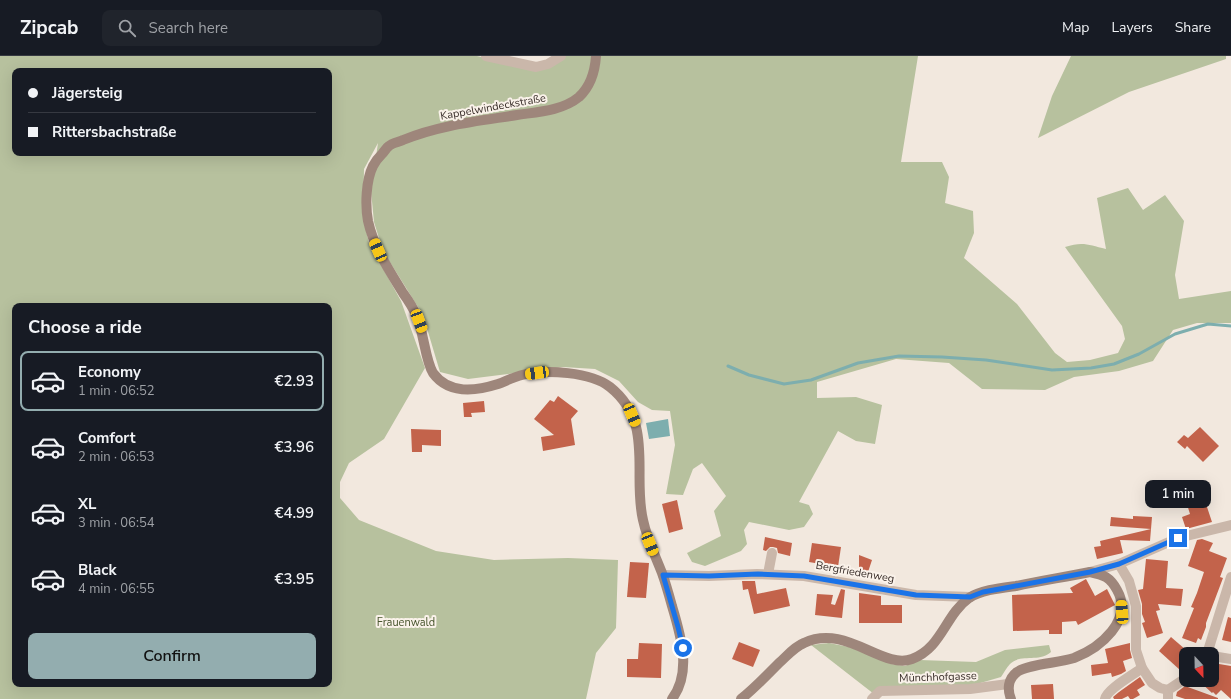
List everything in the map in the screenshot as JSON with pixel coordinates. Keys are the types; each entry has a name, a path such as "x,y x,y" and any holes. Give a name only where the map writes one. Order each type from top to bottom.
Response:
{"street":[{"path":"486,56 536,67 548,64 561,56"},
{"name":"Kappelwindeckstraße","path":"596,56 595,70 587,89 577,99 564,106 545,111 468,122 417,134 389,146 373,165 369,180 366,204 368,221 374,242 382,259 416,313 422,329 432,372 448,386 461,390 478,389 521,375 537,373 556,373 582,376 595,379 608,385 629,407 635,422 640,448 640,508 645,532 663,575 683,648 683,673 678,691 672,699"},
{"path":"741,699 794,649 805,642 819,638 833,638 844,640 887,657 899,660 910,660 923,654 934,645 956,612 970,597 983,592 1090,572 1119,564 1178,538 1231,526"},
{"path":"768,574 772,553"},
{"path":"1119,564 1129,581 1136,606 1136,650 1142,668 1152,683 1168,694 1179,684"},
{"path":"1011,699 1008,684 1016,672 1023,668 1055,663 1085,653 1112,631 1119,621 1122,612 1122,601 1118,591 1111,580 1103,575 1090,572"},
{"name":"Bergfriedenweg","path":"663,575 709,576 768,574 804,576 916,595 970,597"},
{"path":"1209,647 1231,577"},
{"path":"1219,657 1231,659"},
{"path":"1105,699 1110,690 1142,668"},
{"name":"Münchhofgasse","path":"872,699 880,690 970,689 1008,684"}],"green space":[{"name":"Frauenwald","path":"0,56 477,56 538,70 565,56 918,56 901,162 942,162 949,177 945,203 973,211 974,233 964,258 1017,304 1055,353 1067,362 1090,360 1118,353 1125,339 1122,326 1065,247 1081,244 1106,249 1097,198 1128,188 1143,210 1165,195 1184,221 1175,275 1179,299 1231,291 1231,323 1197,323 1173,330 1153,361 1119,371 1074,377 1045,390 982,389 949,363 896,359 817,382 817,398 856,397 882,405 875,444 856,441 838,431 799,502 809,505 813,514 804,527 789,530 749,522 744,530 747,544 741,551 705,566 692,562 687,553 721,536 714,511 726,496 702,463 693,469 683,495 666,494 675,445 670,411 652,410 638,402 619,381 595,369 563,367 468,379 440,372 423,315 383,251 374,222 371,191 378,143 364,169 363,217 369,243 401,301 425,368 384,439 349,463 340,482 340,498 359,520 436,551 494,560 568,558 618,560 616,628 596,653 586,699 0,699"},
{"path":"1071,56 1226,56 1226,59 1129,92 1038,138 1052,96"},
{"path":"829,643 854,648 891,664 905,666 920,660 976,662 1005,650 1049,645 1051,652 1041,657 1025,658 1014,661 1010,664 1001,677 970,686 874,694 811,645"}],"water":[{"path":"668,419 670,436 649,439 646,423"}],"building":[{"path":"558,396 578,411 571,419 575,445 543,451 541,437 554,435 534,419 550,400 554,402"},
{"path":"484,401 485,412 471,413 472,417 464,417 463,403"},
{"path":"1200,427 1219,446 1203,462 1187,446 1185,449 1177,442 1184,435 1188,438"},
{"path":"411,429 441,430 441,446 422,445 422,452 412,452"},
{"path":"1202,492 1212,522 1186,529 1182,517 1190,514 1185,498"},
{"path":"677,500 683,529 669,533 662,504"},
{"path":"1133,516 1152,517 1151,529 1110,526 1111,517 1133,519"},
{"path":"1151,529 1150,541 1120,540 1123,553 1097,559 1094,547 1101,546 1100,541"},
{"path":"765,537 792,543 790,556 778,553 777,548 773,547 770,547 766,551 763,550"},
{"path":"1202,539 1213,543 1209,551 1227,558 1220,577 1223,578 1206,623 1206,627 1201,640 1198,638 1196,643 1182,638 1194,608 1191,607 1204,572 1188,566 1197,540"},
{"path":"812,543 841,547 838,567 809,562"},
{"path":"859,555 872,560 867,575 859,572"},
{"path":"1146,559 1168,561 1166,588 1183,589 1181,606 1158,604 1160,610 1156,611 1163,633 1147,638 1142,623 1145,622 1142,614 1142,604 1138,590 1143,589"},
{"path":"630,562 649,563 646,598 627,597"},
{"path":"1086,579 1095,596 1107,589 1115,605 1078,625 1076,621 1062,622 1062,634 1049,634 1049,630 1013,631 1012,595 1073,593 1070,588"},
{"path":"742,581 755,581 757,594 786,588 790,606 754,614 748,589 743,590"},
{"path":"841,589 845,590 842,618 815,615 817,594 833,595 831,604 835,605"},
{"path":"859,593 881,596 881,605 902,605 902,623 859,623"},
{"path":"1228,617 1231,618 1231,642 1222,640"},
{"path":"1171,637 1183,647 1179,647 1179,669 1159,651"},
{"path":"739,642 760,650 753,667 732,659"},
{"path":"639,643 662,644 661,678 627,677 627,659 638,659"},
{"path":"1130,643 1132,658 1123,661 1126,671 1112,677 1111,673 1092,676 1091,665 1108,663 1105,649"},
{"path":"1219,664 1231,666 1231,699 1221,690 1216,695 1213,692 1212,693 1206,687 1219,687"},
{"path":"1140,677 1145,685 1137,690 1140,695 1133,699 1130,699 1128,696 1122,699 1114,699 1113,697"},
{"path":"1053,684 1054,699 1032,699 1031,685"},
{"path":"1184,687 1188,687 1218,699 1185,699 1176,696 1177,692"}],"waterway":[{"path":"728,366 749,375 784,384 811,380 858,363 899,356 986,360 1052,370 1091,368 1114,364 1139,354 1175,334 1208,324 1231,326"}],"route":[{"path":"683,648 663,575 709,576 758,574 804,576 916,595 970,597 983,592 1090,572 1119,564 1178,538"}]}
